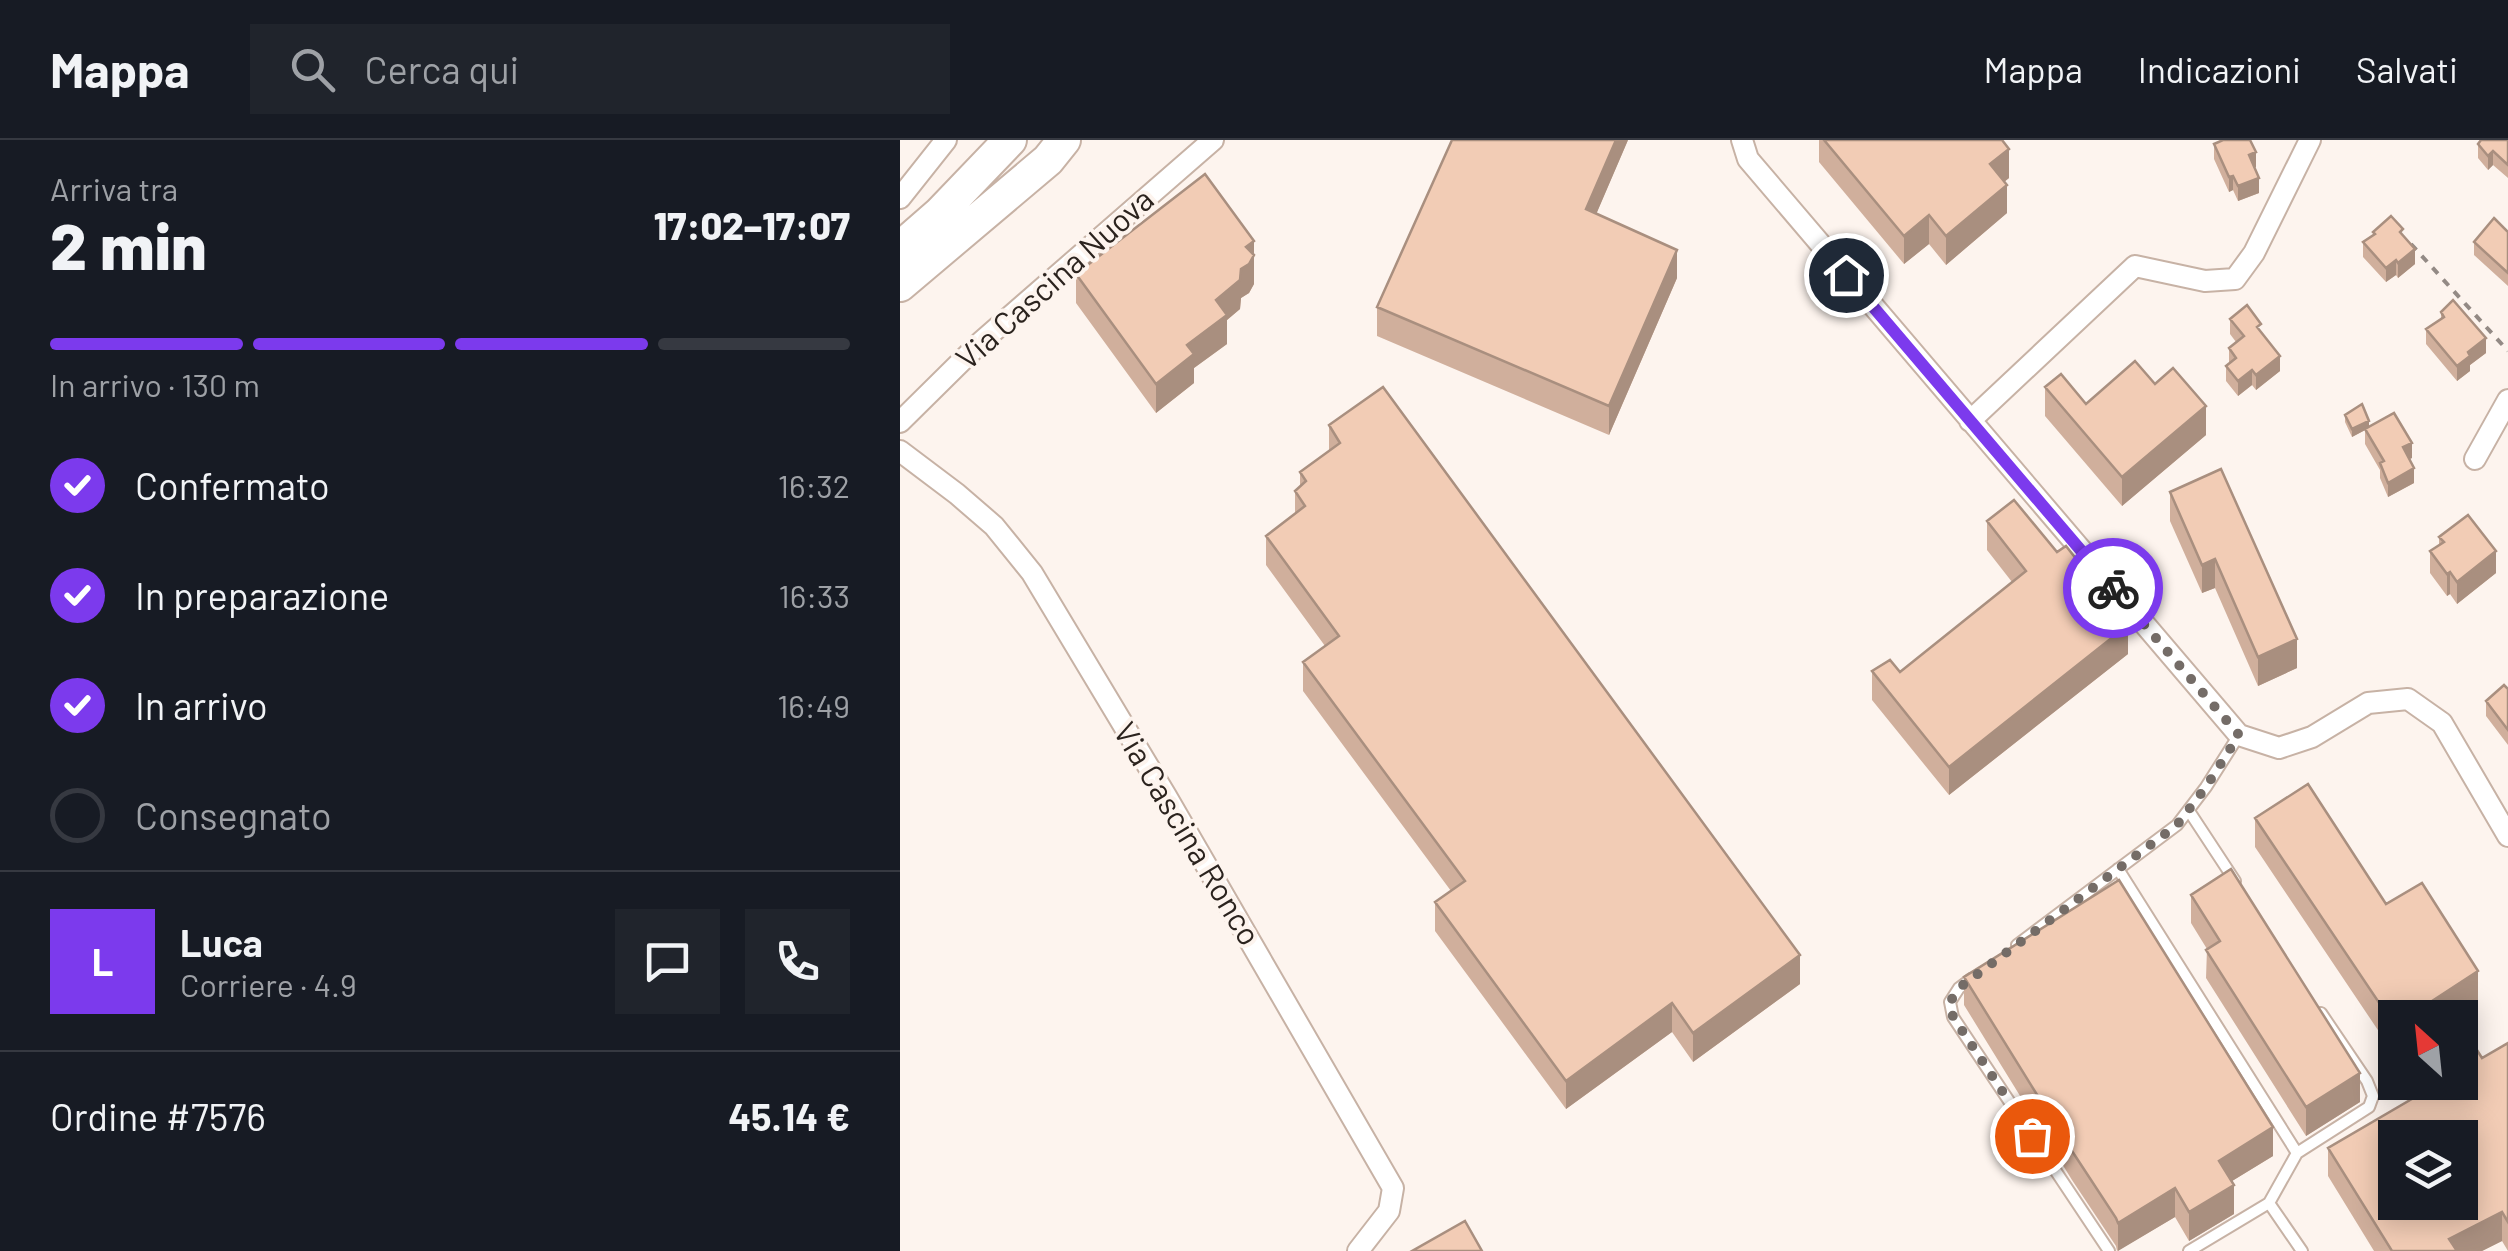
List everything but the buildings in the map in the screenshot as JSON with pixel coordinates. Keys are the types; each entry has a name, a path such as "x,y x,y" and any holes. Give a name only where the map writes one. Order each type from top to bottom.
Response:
{"highway":[{"path":"959,193 1002,140"},
{"path":"900,248 940,213 1010,140"},
{"path":"900,285 1048,160 1064,140"}],"street":[{"path":"900,198 946,140"},
{"name":"Via Cascina Nuova","path":"900,422 981,342 1213,140"},
{"path":"1742,140 1748,159 2239,735 2279,748 2312,737 2368,703 2408,699 2442,723 2508,836"},
{"path":"1970,420 2135,266 2205,281 2235,280 2254,253 2310,140"},
{"path":"2475,459 2508,400"},
{"name":"Via Cascina Ronco","path":"900,451 994,526 1032,573 1384,1172 1393,1188 1389,1212 1358,1251"}],"lane":[{"path":"2007,952 2177,825 2239,735"},
{"path":"2189,811 2242,890"},
{"path":"2118,870 2297,1153"},
{"path":"1975,976 1959,988 1950,1002 1953,1017 2108,1251"},
{"path":"2189,1251 2269,1203 2297,1153 2369,1108 2373,1096 2366,1082 2314,1002"},
{"path":"2269,1203 2302,1251"}],"path":[{"path":"2411,244 2508,351"}],"way so far":[{"path":"2032,1136 1953,1017 1950,1002 1959,988 2177,825 2239,735 2113,588"}],"route":[{"path":"1846,275 2113,588"}]}
